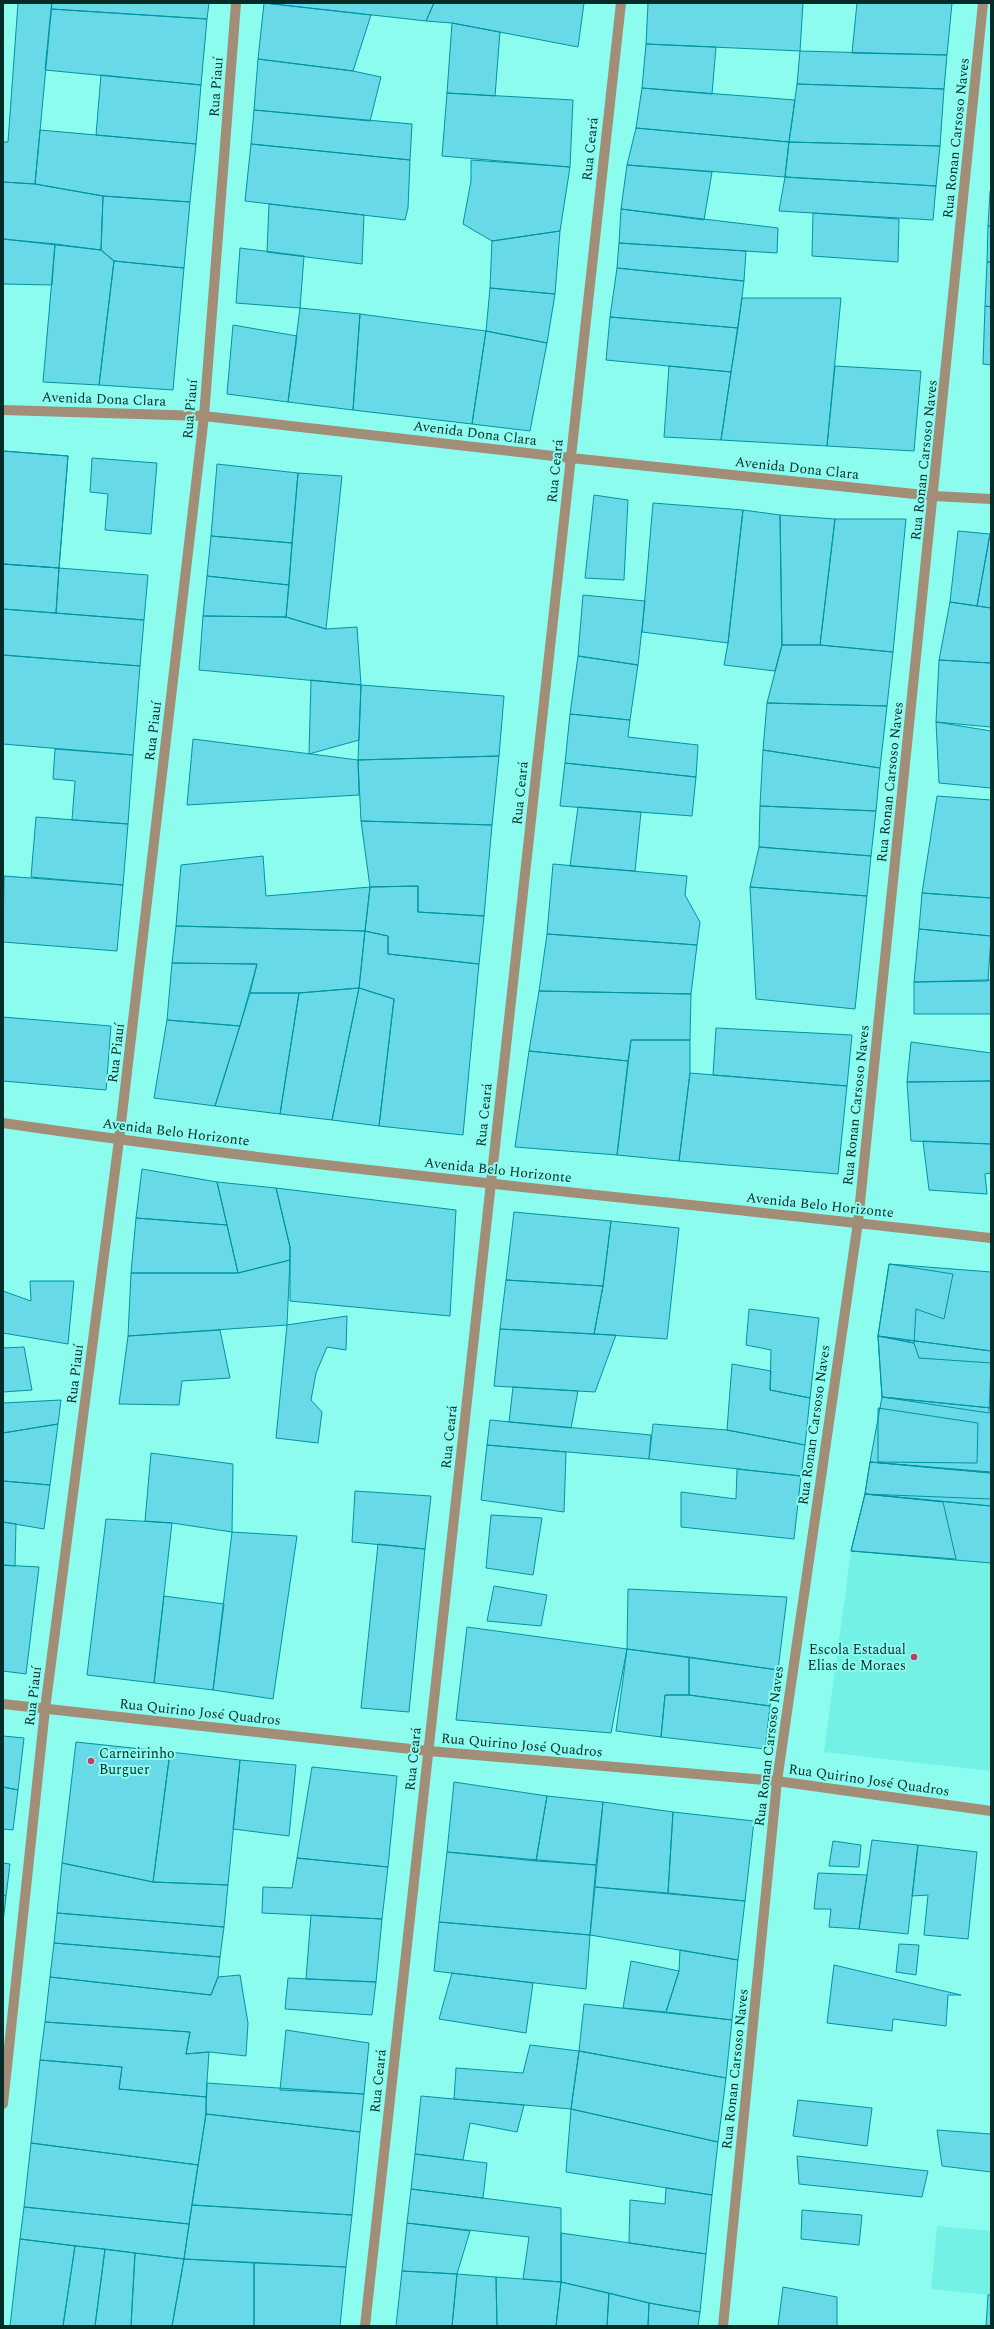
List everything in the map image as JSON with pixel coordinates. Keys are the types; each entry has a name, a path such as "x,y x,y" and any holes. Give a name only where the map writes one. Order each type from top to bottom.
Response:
{"street":[{"name":"Rua Piauí","path":"3,2104 45,1709 120,1140 204,416 236,3"},
{"name":"Rua Ceará","path":"365,2326 620,3"},
{"name":"Rua Ronan Carsoso Naves","path":"724,2326 777,1781 858,1222 984,3"},
{"name":"Avenida Dona Clara","path":"3,410 204,416 571,458 934,496 991,499"},
{"name":"Avenida Belo Horizonte","path":"3,1123 120,1140 491,1184 858,1222 991,1238"},
{"name":"Rua Quirino José Quadros","path":"3,1704 428,1751 777,1781 991,1811"}],"shaded area":[{"name":"Escola Estadual Elias de Moraes","path":"851,1551 991,1563 991,1771 824,1752"},
{"path":"937,2226 991,2231 991,2295 931,2289"}],"building":[{"path":"18,3 52,3 35,184 3,182 3,142 8,142"},
{"path":"52,3 209,3 207,19 51,9"},
{"path":"264,3 371,15 353,71 258,59"},
{"path":"265,3 434,3 426,21"},
{"path":"434,3 584,3 578,47 452,23 426,21"},
{"path":"648,3 803,3 800,51 646,44"},
{"path":"857,3 952,3 947,55 852,53"},
{"path":"51,9 207,19 201,85 45,70"},
{"path":"452,23 500,32 495,96 447,93"},
{"path":"646,44 716,47 712,94 642,88"},
{"path":"800,51 947,55 944,89 797,84"},
{"path":"258,59 353,71 381,77 370,121 254,110"},
{"path":"101,75 201,85 196,144 96,135"},
{"path":"797,84 944,89 940,146 789,142"},
{"path":"642,88 795,100 789,142 636,128"},
{"path":"447,93 573,100 570,167 442,156"},
{"path":"254,110 412,124 410,160 251,144"},
{"path":"636,128 789,142 785,177 627,165"},
{"path":"40,130 196,144 190,202 103,196 35,184"},
{"path":"789,142 940,146 936,186 785,177"},
{"path":"251,144 410,160 408,208 405,220 245,201"},
{"path":"471,160 570,167 560,231 492,241 463,224 471,181"},
{"path":"627,165 712,172 704,220 621,209"},
{"path":"785,177 936,186 933,220 779,211"},
{"path":"3,182 35,184 103,196 101,250 3,239"},
{"path":"990,191 991,226 988,226"},
{"path":"103,196 190,202 184,268 114,261 101,250"},
{"path":"269,204 364,215 362,264 267,252"},
{"path":"621,209 778,228 777,253 619,243"},
{"path":"813,213 899,219 898,262 812,256"},
{"path":"988,226 991,226 991,262 987,262"},
{"path":"560,231 555,294 490,288 492,241"},
{"path":"3,239 55,244 52,285 3,284"},
{"path":"619,243 746,251 744,281 617,268"},
{"path":"55,244 101,250 114,261 99,385 43,382"},
{"path":"240,248 304,256 300,308 236,303"},
{"path":"114,261 184,268 173,390 99,385"},
{"path":"987,262 991,262 991,307 985,306"},
{"path":"617,268 744,281 738,328 610,317"},
{"path":"490,288 555,294 547,343 486,331"},
{"path":"742,298 841,298 827,446 721,440"},
{"path":"985,306 991,307 991,365 983,364"},
{"path":"300,308 360,314 353,410 288,402"},
{"path":"360,314 486,331 472,424 353,410"},
{"path":"610,317 738,328 731,372 606,360"},
{"path":"233,325 297,336 288,402 227,394"},
{"path":"486,331 547,343 530,431 472,424"},
{"path":"669,366 731,372 721,440 664,437"},
{"path":"835,366 921,371 914,451 827,446"},
{"path":"3,451 68,456 59,568 3,564"},
{"path":"3,451 68,456 59,568 3,564"},
{"path":"92,458 157,463 151,534 105,530 108,494 90,492"},
{"path":"217,464 298,473 292,543 211,536"},
{"path":"298,473 342,476 326,629 286,617"},
{"path":"594,495 628,500 624,580 585,578"},
{"path":"653,503 743,510 728,643 642,632"},
{"path":"743,510 780,515 782,645 775,671 724,665 728,643"},
{"path":"780,515 835,519 820,645 782,645"},
{"path":"835,519 906,519 893,652 820,645"},
{"path":"958,531 990,534 977,606 950,602"},
{"path":"991,534 991,608 977,606"},
{"path":"211,536 292,543 289,585 207,576"},
{"path":"3,564 59,568 56,613 3,609"},
{"path":"59,568 148,575 144,620 56,613"},
{"path":"207,576 289,585 286,617 203,616"},
{"path":"583,595 645,601 638,665 578,656"},
{"path":"950,602 991,608 991,663 939,660"},
{"path":"3,609 144,620 140,666 3,655"},
{"path":"203,616 286,617 326,629 357,627 361,685 199,670"},
{"path":"782,645 820,645 893,652 887,706 767,703"},
{"path":"3,655 140,666 133,755 3,744"},
{"path":"578,656 638,665 630,720 570,714"},
{"path":"939,660 991,663 991,727 936,722"},
{"path":"311,680 361,685 359,740 309,754"},
{"path":"361,685 504,696 499,756 358,760"},
{"path":"767,703 887,706 880,768 763,750"},
{"path":"570,714 630,720 628,737 698,745 696,777 565,763"},
{"path":"936,722 991,731 991,788 939,783"},
{"path":"193,739 358,760 359,795 187,805"},
{"path":"55,749 133,755 128,824 72,820 75,781 53,779"},
{"path":"763,750 880,768 876,811 760,806"},
{"path":"499,756 492,825 361,821 358,760"},
{"path":"565,763 696,777 692,816 560,806"},
{"path":"937,796 991,800 991,898 922,893"},
{"path":"760,806 876,811 871,856 759,847"},
{"path":"578,807 641,812 635,871 570,866"},
{"path":"36,817 128,824 123,885 31,877"},
{"path":"361,821 492,825 484,916 418,912 418,886 370,887"},
{"path":"759,847 871,856 867,896 750,887"},
{"path":"263,856 266,896 370,887 365,931 176,926 181,865"},
{"path":"553,864 687,876 685,895 700,922 697,945 547,934"},
{"path":"4,876 123,885 117,951 3,942"},
{"path":"418,886 418,912 484,916 479,964 388,954 388,936 365,931 370,887"},
{"path":"750,887 867,896 855,1009 756,999"},
{"path":"922,893 991,898 991,936 919,929"},
{"path":"176,926 365,931 359,988 299,993 250,993 257,964 172,963"},
{"path":"919,929 991,936 988,981 914,982"},
{"path":"365,931 388,936 388,954 479,964 463,1135 379,1126 394,999 359,988"},
{"path":"547,934 697,945 691,994 539,991"},
{"path":"172,963 257,964 240,1026 167,1020"},
{"path":"991,980 991,1014 914,1014 914,982"},
{"path":"359,988 394,999 379,1126 332,1120"},
{"path":"359,988 332,1120 280,1114 299,993"},
{"path":"539,991 691,994 690,1040 631,1040 628,1061 529,1051"},
{"path":"250,993 299,993 280,1114 215,1106"},
{"path":"3,1017 111,1026 106,1090 3,1081"},
{"path":"167,1020 240,1026 215,1106 154,1098"},
{"path":"716,1028 852,1035 847,1086 713,1075"},
{"path":"631,1040 690,1040 690,1073 679,1161 617,1155"},
{"path":"911,1042 991,1053 991,1081 907,1082"},
{"path":"529,1051 628,1061 617,1155 515,1147"},
{"path":"690,1073 847,1086 838,1174 679,1161"},
{"path":"991,1081 991,1144 911,1141 907,1082"},
{"path":"923,1141 991,1144 991,1173 985,1174 987,1194 929,1190"},
{"path":"142,1169 217,1182 227,1225 136,1218"},
{"path":"217,1182 276,1188 290,1247 290,1260 238,1273"},
{"path":"276,1188 456,1210 450,1316 290,1301 290,1247"},
{"path":"514,1212 611,1221 603,1286 506,1280"},
{"path":"136,1218 227,1225 238,1273 131,1273"},
{"path":"611,1221 679,1228 667,1339 594,1334 603,1286"},
{"path":"290,1260 287,1325 128,1336 131,1273 238,1273"},
{"path":"889,1264 953,1274 944,1319 916,1309 914,1343 878,1336"},
{"path":"889,1264 991,1272 991,1351 878,1336"},
{"path":"506,1280 603,1286 594,1334 500,1329"},
{"path":"30,1281 74,1281 68,1344 3,1333 3,1291 31,1301"},
{"path":"749,1309 819,1318 810,1398 770,1390 771,1350 746,1345"},
{"path":"347,1316 346,1350 327,1347 316,1373 311,1400 322,1412 318,1443 276,1438 287,1325"},
{"path":"500,1329 616,1335 595,1392 494,1386"},
{"path":"220,1330 230,1378 182,1381 179,1405 119,1404 128,1336"},
{"path":"878,1336 914,1343 919,1358 991,1363 989,1413 882,1397"},
{"path":"878,1336 991,1351 991,1408 882,1397"},
{"path":"24,1347 32,1390 3,1392 3,1348"},
{"path":"732,1364 771,1371 770,1390 810,1398 805,1445 727,1430"},
{"path":"513,1387 578,1391 571,1428 509,1422"},
{"path":"882,1397 991,1408 991,1473 870,1462"},
{"path":"61,1400 58,1424 3,1433 3,1403"},
{"path":"878,1408 978,1423 977,1463 878,1462"},
{"path":"490,1420 651,1435 649,1459 487,1445"},
{"path":"58,1424 50,1485 3,1481 3,1433"},
{"path":"653,1424 727,1430 805,1445 801,1476 649,1459"},
{"path":"487,1445 566,1452 564,1512 481,1500"},
{"path":"151,1453 233,1464 232,1532 172,1523 145,1521"},
{"path":"870,1462 991,1472 991,1499 865,1494"},
{"path":"870,1462 991,1473 991,1506 865,1494"},
{"path":"737,1469 801,1476 794,1539 681,1527 681,1492 736,1499"},
{"path":"3,1481 50,1485 44,1529 3,1522"},
{"path":"355,1491 431,1496 425,1549 352,1542"},
{"path":"865,1494 943,1502 956,1559 851,1551"},
{"path":"865,1494 991,1506 991,1563 851,1551"},
{"path":"491,1515 542,1518 533,1575 486,1568"},
{"path":"106,1519 172,1523 154,1683 87,1675"},
{"path":"3,1522 16,1524 15,1566 3,1565"},
{"path":"232,1532 297,1536 273,1699 213,1690"},
{"path":"378,1544 425,1549 409,1712 361,1708"},
{"path":"3,1565 39,1567 26,1674 3,1671"},
{"path":"494,1586 547,1595 541,1626 487,1621"},
{"path":"628,1589 787,1597 778,1670 627,1649"},
{"path":"164,1596 224,1604 213,1690 154,1683"},
{"path":"467,1627 627,1649 611,1733 456,1720"},
{"path":"627,1649 689,1657 689,1695 665,1695 661,1737 616,1731"},
{"path":"689,1657 778,1670 770,1706 689,1695"},
{"path":"665,1695 689,1695 770,1706 765,1749 661,1737"},
{"path":"3,1736 24,1738 18,1790 3,1787"},
{"path":"76,1742 170,1752 153,1882 62,1863"},
{"path":"170,1752 240,1760 228,1885 153,1882"},
{"path":"240,1760 296,1765 289,1836 233,1829"},
{"path":"312,1767 397,1776 388,1867 297,1858"},
{"path":"454,1782 547,1796 536,1861 447,1852"},
{"path":"3,1787 18,1790 13,1830 3,1829"},
{"path":"547,1796 603,1802 596,1865 536,1861"},
{"path":"603,1802 673,1812 668,1893 595,1887"},
{"path":"673,1812 754,1821 745,1901 668,1893"},
{"path":"872,1840 918,1845 908,1934 859,1929"},
{"path":"833,1841 861,1845 859,1867 829,1866"},
{"path":"918,1845 977,1852 968,1939 924,1935 928,1895 912,1896"},
{"path":"447,1852 596,1865 590,1935 439,1922"},
{"path":"297,1858 388,1867 382,1919 262,1913 263,1887 292,1888"},
{"path":"3,1863 10,1864 6,1896 3,1895"},
{"path":"62,1863 153,1882 228,1885 224,1927 57,1913"},
{"path":"818,1873 867,1875 859,1929 829,1927 831,1909 814,1909"},
{"path":"595,1887 745,1901 738,1960 590,1935"},
{"path":"3,1895 6,1896 3,1922"},
{"path":"57,1913 224,1927 220,1957 54,1943"},
{"path":"311,1915 382,1919 376,1982 306,1979"},
{"path":"439,1922 590,1935 586,1989 434,1971"},
{"path":"54,1943 220,1957 218,1977 211,1995 50,1977"},
{"path":"899,1944 919,1945 916,1975 896,1972"},
{"path":"680,1950 738,1960 732,2020 666,2012 679,1971"},
{"path":"631,1961 679,1971 666,2012 623,2008"},
{"path":"834,1965 961,1995 948,1995 946,2026 893,2019 892,2031 827,2023"},
{"path":"452,1973 533,1983 526,2033 439,2019"},
{"path":"240,1975 248,2023 246,2056 209,2052 186,2054 190,2032 45,2022 50,1977 211,1995 218,1977"},
{"path":"288,1978 376,1982 372,2015 285,2009"},
{"path":"584,2004 732,2020 726,2078 579,2051"},
{"path":"45,2022 190,2032 186,2054 209,2052 206,2097 119,2089 122,2067 40,2060"},
{"path":"286,2030 369,2043 364,2094 280,2090"},
{"path":"530,2045 579,2051 571,2109 454,2099 456,2068 523,2073"},
{"path":"579,2051 726,2078 718,2142 571,2109"},
{"path":"40,2060 122,2067 119,2089 206,2097 206,2114 198,2165 31,2143"},
{"path":"207,2083 364,2094 360,2132 206,2114"},
{"path":"421,2096 524,2105 517,2132 470,2123 463,2160 415,2154"},
{"path":"798,2100 872,2108 867,2146 793,2136"},
{"path":"571,2109 718,2142 712,2195 566,2172"},
{"path":"206,2114 360,2132 352,2215 192,2205"},
{"path":"937,2130 991,2134 991,2172 942,2166"},
{"path":"31,2143 198,2165 189,2224 24,2207"},
{"path":"415,2154 487,2163 483,2198 411,2189"},
{"path":"797,2156 928,2171 922,2197 799,2184"},
{"path":"666,2188 712,2195 706,2254 629,2243 630,2200 665,2204"},
{"path":"411,2189 561,2208 561,2282 523,2279 529,2237 407,2223"},
{"path":"192,2205 352,2215 346,2267 184,2259"},
{"path":"24,2207 189,2224 184,2259 20,2239"},
{"path":"802,2210 862,2215 859,2245 801,2239"},
{"path":"407,2223 470,2231 457,2274 402,2271"},
{"path":"561,2233 706,2254 700,2312 649,2303 561,2282"},
{"path":"20,2239 75,2246 63,2326 10,2326"},
{"path":"75,2246 105,2249 95,2326 63,2326"},
{"path":"105,2249 135,2253 131,2326 95,2326"},
{"path":"135,2253 184,2259 172,2326 131,2326"},
{"path":"184,2259 254,2263 254,2326 172,2326"},
{"path":"254,2263 346,2267 340,2326 254,2326"},
{"path":"402,2271 457,2274 452,2326 396,2326"},
{"path":"457,2274 496,2277 497,2326 452,2326"},
{"path":"496,2277 561,2282 556,2326 497,2326"},
{"path":"561,2282 609,2293 607,2326 556,2326"},
{"path":"783,2287 837,2297 837,2326 778,2326"},
{"path":"609,2293 649,2303 648,2326 607,2326"},
{"path":"988,2295 991,2295 991,2326 986,2326"},
{"path":"649,2303 700,2312 698,2326 648,2326"}],"place":[{"name":"Escola Estadual Elias de Moraes","path":"914,1657"},
{"name":"Carneirinho Burguer","path":"91,1761"}]}
